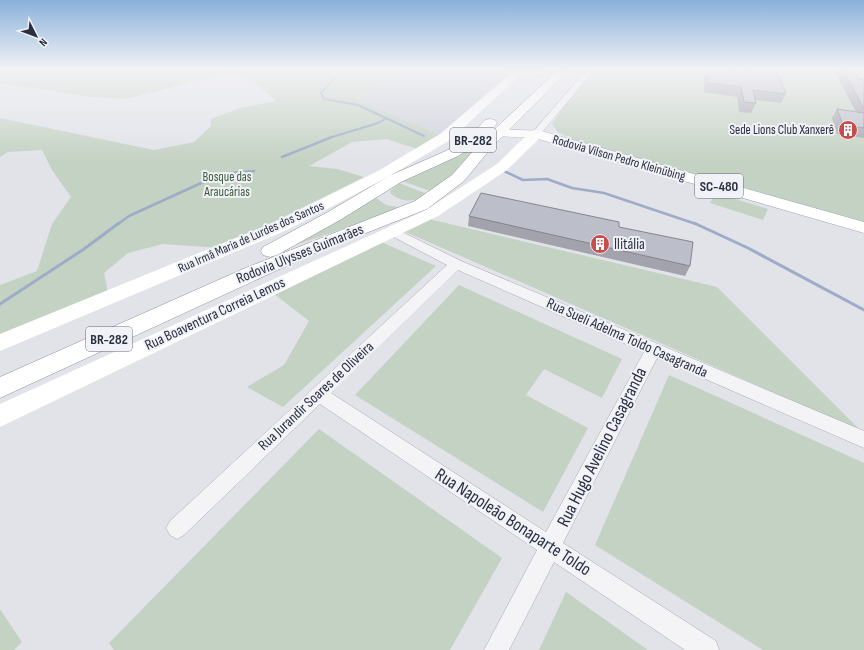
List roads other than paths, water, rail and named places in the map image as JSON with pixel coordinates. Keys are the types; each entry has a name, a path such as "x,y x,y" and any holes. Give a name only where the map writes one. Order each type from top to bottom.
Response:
{"main road":[{"name":"Rodovia Ulysses Guimarães","path":"0,372 243,265 334,216 389,196 475,139 515,100"},
{"name":"Rodovia Ulysses Guimarães","path":"0,388 250,274 303,251 421,205 458,178 487,144 534,100"},
{"name":"Rodovia Vilson Pedro Kleinübing","path":"513,121 536,134 864,228"},
{"path":"545,123 551,131 574,145"},
{"name":"Rodovia Vilson Pedro Kleinübing","path":"500,133 536,134"},
{"path":"522,148 540,145 574,145"},
{"path":"389,196 421,205"}],"street":[{"name":"Rua Irmã Maria de Lurdes dos Santos","path":"0,343 281,226 383,174 430,147 445,137 484,100"},
{"name":"Rua Boaventura Correia Lemos","path":"0,416 432,213 502,166 536,134 564,100"},
{"name":"Rua Sueli Adelma Toldo Casagranda","path":"392,231 456,264 864,440"},
{"name":"Rua Jurandir Soares de Oliveira","path":"177,528 456,264"},
{"name":"Rua Hugo Avelino Casagranda","path":"496,650 653,350"},
{"name":"Rua Napoleão Bonaparte Toldo","path":"318,394 707,650"}],"waterway":[{"path":"332,100 358,105 386,118"},
{"path":"331,137 378,123 386,118"},
{"path":"386,118 424,136"},
{"path":"282,157 331,137"},
{"path":"118,224 129,216 221,174 254,171"},
{"path":"504,171 523,180 547,179 572,188 604,193 696,224"},
{"path":"0,304 84,249 119,223"},
{"path":"694,223 748,248 864,310"}],"place":[{"name":"Sede Lions Club Xanxerê","path":"848,130"},
{"name":"Ilitália","path":"600,244"}],"park label":[{"name":"Bosque das Araucárias","path":"227,184"}]}
